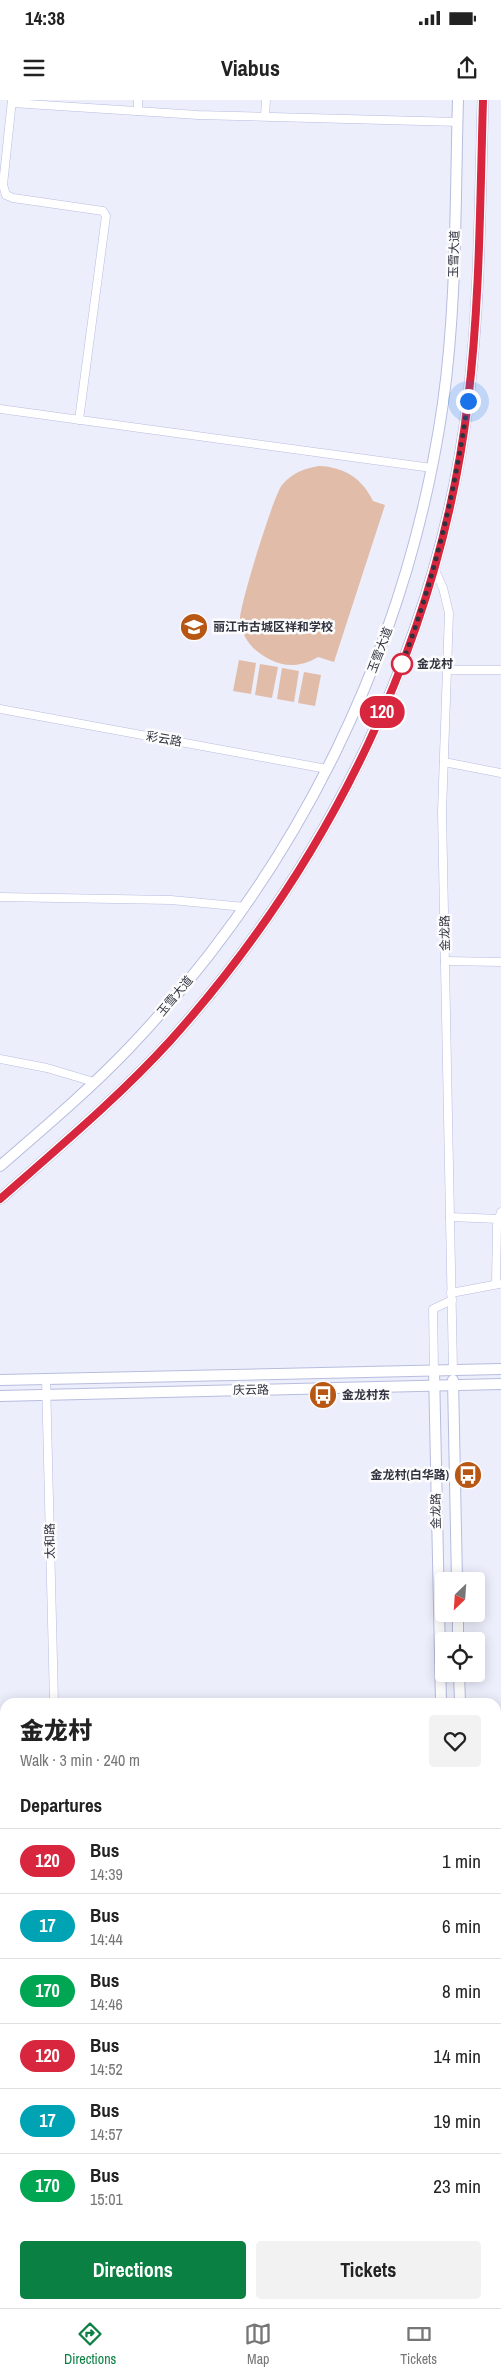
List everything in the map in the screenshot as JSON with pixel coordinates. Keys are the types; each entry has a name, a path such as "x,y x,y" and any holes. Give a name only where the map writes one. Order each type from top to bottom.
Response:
{"main road":[{"name":"玉雪大道","path":"0,1166 129,1048 174,998 245,907 283,848 327,769 356,708 392,619 409,566 432,468 444,398 448,347 458,100"},
{"name":"玉雪大道","path":"0,1199 93,1117 147,1066 193,1014 272,912 321,832 366,746 407,651 434,568 451,499 468,401 477,289 483,100"},
{"name":"庆云路","path":"0,1380 501,1369"},
{"name":"金龙路","path":"434,1370 441,1698"},
{"name":"金龙路","path":"453,1370 457,1572"},
{"name":"庆云路","path":"0,1396 501,1384"},
{"path":"459,1682 460,1698"}],"street":[{"path":"138,100 138,111"},
{"path":"265,116 266,100"},
{"path":"79,420 106,216 103,211 13,198 6,194 3,185 12,102 138,111 458,122"},
{"path":"0,409 432,468"},
{"name":"金龙路","path":"434,568 443,588 448,606 448,670 442,812 453,1370"},
{"path":"448,670 501,670"},
{"name":"彩云路","path":"0,709 327,769"},
{"path":"444,762 501,773"},
{"path":"0,897 171,900 245,907"},
{"path":"446,961 501,962"},
{"path":"0,1059 47,1068 94,1082"},
{"path":"450,1217 500,1216 498,1284 451,1297"},
{"name":"金龙路","path":"434,1370 433,1309 451,1297"},
{"name":"太和路","path":"46,1379 54,1698"}],"shaded area":[{"path":"319,466 344,471 351,475 369,493 373,501 385,505 334,662 318,657 295,665 277,663 254,649 246,639 241,627 241,611 265,528 282,485 299,472"},
{"path":"239,660 256,663 251,694 233,691"},
{"path":"260,664 278,667 272,698 255,695"},
{"path":"282,668 299,671 294,702 277,699"},
{"path":"304,672 321,675 315,706 298,703"}],"bus line":[{"name":"120","path":"0,1199 93,1117 147,1066 193,1014 234,963 288,887 321,832 353,774 385,704 401,667 426,596 446,524 461,450 473,349 479,251 483,100"}],"place":[{"name":"丽江市古城区祥和学校","path":"194,627"},
{"name":"金龙村","path":"402,664"},
{"name":"金龙村东","path":"323,1395"},
{"name":"金龙村(白华路)","path":"468,1475"}],"route":[{"path":"402,664 401,667 426,596 446,524 461,450 468,401"}]}
